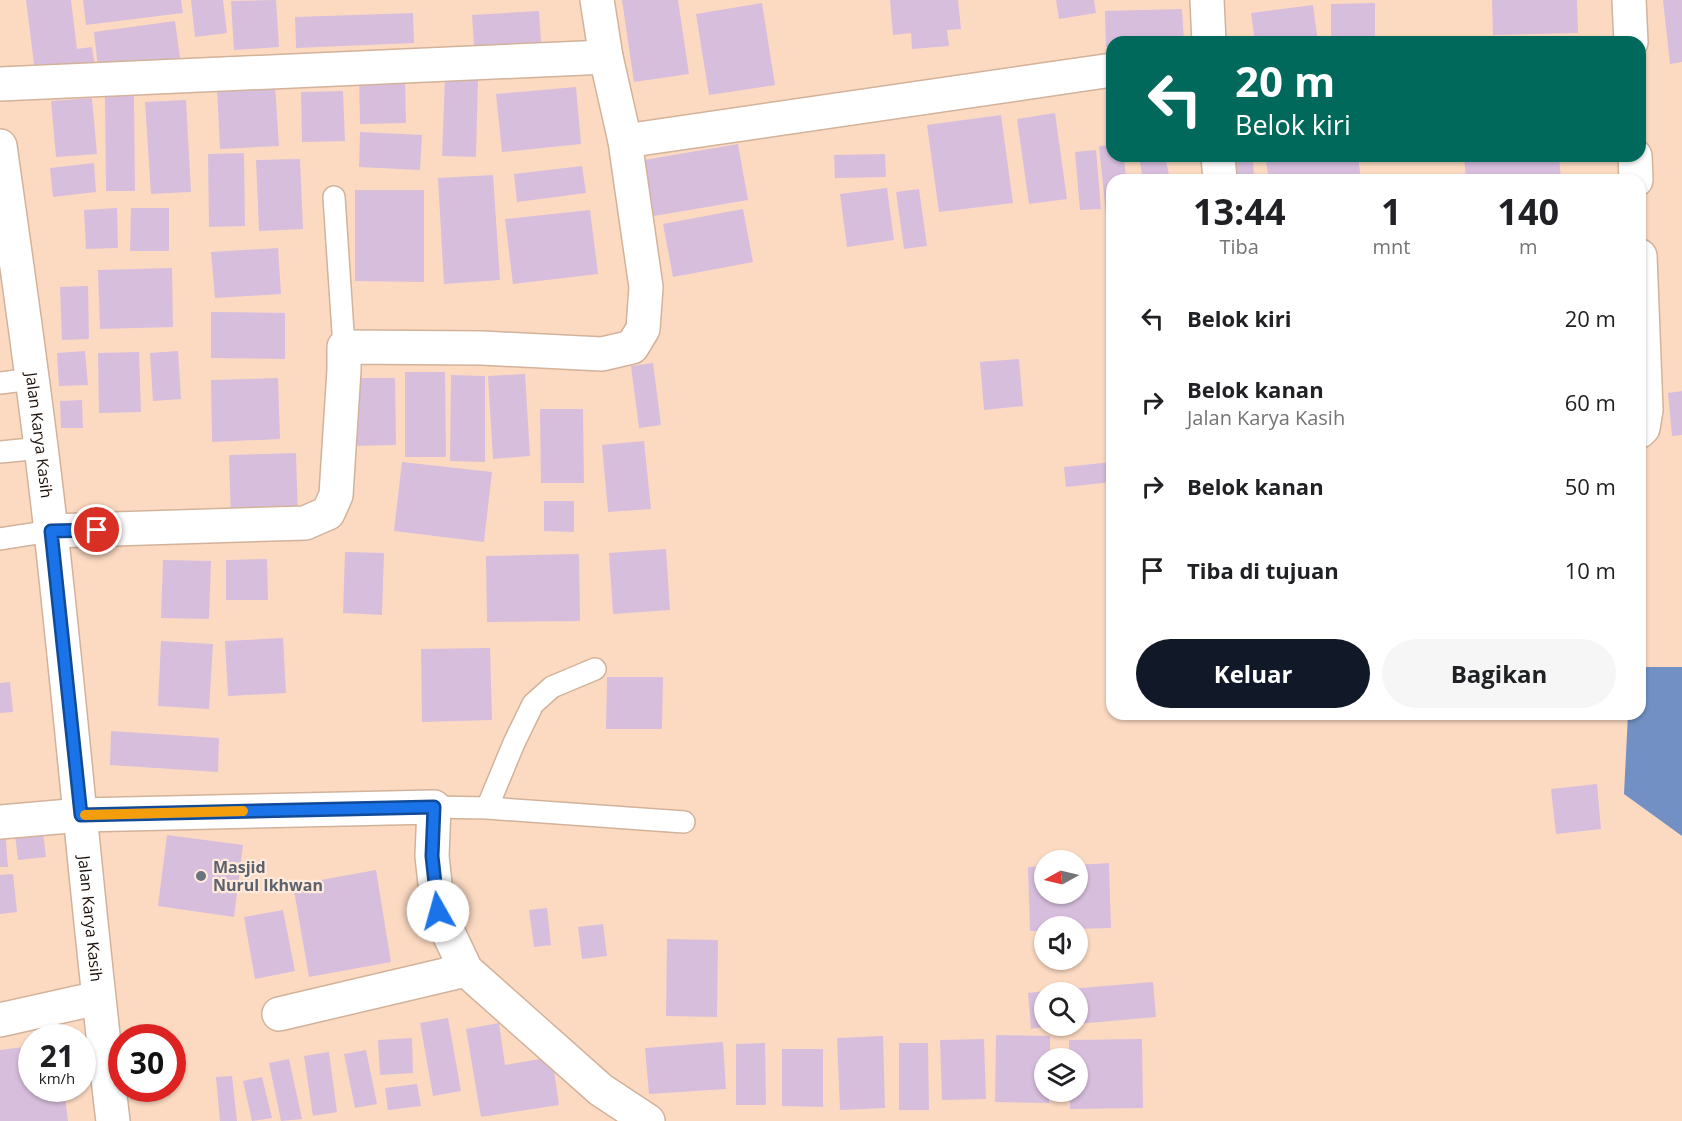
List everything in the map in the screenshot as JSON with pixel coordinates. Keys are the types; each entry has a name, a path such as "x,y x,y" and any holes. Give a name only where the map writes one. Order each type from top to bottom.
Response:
{"street":[{"path":"51,531 305,523 328,513 336,495 344,347 482,348 602,354 632,347 643,328 646,287 625,141 606,57 597,0"},
{"path":"1207,0 1209,36"},
{"path":"1629,0 1631,36"},
{"path":"0,84 606,57"},
{"path":"625,141 1106,71"},
{"name":"Jalan Karya Kasih","path":"0,146 51,531 98,998 113,1121"},
{"path":"0,822 81,815 434,807 432,856 438,911 466,970 599,1105 648,1121"},
{"path":"279,1014 466,970"},
{"path":"0,1020 98,998"}],"lane":[{"path":"334,197 344,347"},
{"path":"0,383 32,379"},
{"path":"0,452 40,448"},
{"path":"0,539 51,531"},
{"path":"487,808 533,704 552,687 595,669"},
{"path":"434,807 487,808 684,822"}],"water":[{"path":"1646,667 1682,667 1682,836 1624,794 1628,720 1646,720"}],"building":[{"path":"26,0 71,0 77,49 92,47 96,73 36,80"},
{"path":"83,0 181,0 183,13 86,25"},
{"path":"191,0 223,0 227,33 195,37"},
{"path":"276,0 279,47 234,50 231,1"},
{"path":"622,0 678,0 689,74 634,82"},
{"path":"890,0 958,0 961,29 947,30 949,46 912,49 911,33 893,35"},
{"path":"1056,0 1094,0 1096,13 1059,19"},
{"path":"1492,0 1577,0 1578,33 1493,35"},
{"path":"1663,0 1682,0 1682,62 1670,64"},
{"path":"762,3 775,85 709,95 696,14"},
{"path":"1375,3 1375,36 1331,36 1331,4"},
{"path":"1313,5 1317,36 1254,36 1251,13"},
{"path":"1182,9 1184,36 1106,36 1106,47 1105,11"},
{"path":"539,11 542,56 475,61 472,15"},
{"path":"413,13 414,43 296,48 295,17"},
{"path":"175,21 180,58 98,68 94,32"},
{"path":"445,76 478,78 476,157 442,156"},
{"path":"405,77 406,123 360,124 359,79"},
{"path":"275,85 279,146 220,149 217,88"},
{"path":"576,87 581,144 502,152 496,94"},
{"path":"343,91 345,141 302,142 301,92"},
{"path":"105,96 134,96 135,191 106,191"},
{"path":"92,98 97,154 56,157 51,101"},
{"path":"186,100 191,192 151,194 145,102"},
{"path":"1055,113 1067,199 1029,204 1017,119"},
{"path":"1001,115 1013,203 939,212 927,125"},
{"path":"360,132 422,135 420,170 359,167"},
{"path":"738,144 748,200 648,217 638,161"},
{"path":"1106,145 1106,162 1124,162 1126,174 1106,174 1106,214 1099,146"},
{"path":"1096,150 1101,209 1080,210 1075,152"},
{"path":"244,153 245,226 209,227 208,154"},
{"path":"885,154 886,177 835,178 834,155"},
{"path":"300,159 303,229 259,231 256,160"},
{"path":"1140,162 1166,162 1169,174 1142,174"},
{"path":"1233,162 1253,162 1254,174 1234,174"},
{"path":"1266,162 1359,162 1360,174 1268,174"},
{"path":"1464,162 1560,162 1560,174 1466,174"},
{"path":"94,163 96,192 53,197 50,168"},
{"path":"582,166 586,193 517,202 514,174"},
{"path":"493,175 500,280 444,284 438,178"},
{"path":"887,188 894,240 847,247 840,194"},
{"path":"919,189 927,246 904,249 896,192"},
{"path":"355,190 424,190 424,282 355,281"},
{"path":"117,208 118,248 86,249 84,210"},
{"path":"131,208 169,208 169,251 130,251"},
{"path":"743,209 753,262 673,277 663,224"},
{"path":"590,210 598,274 513,284 505,219"},
{"path":"278,248 281,294 215,298 211,252"},
{"path":"172,268 173,327 100,329 98,270"},
{"path":"88,286 89,339 62,340 60,287"},
{"path":"211,312 285,313 285,359 211,358"},
{"path":"85,351 88,385 59,386 57,353"},
{"path":"178,351 181,399 153,401 150,353"},
{"path":"139,352 141,412 99,413 98,353"},
{"path":"1019,359 1023,406 984,410 980,362"},
{"path":"653,363 661,425 639,428 631,366"},
{"path":"405,372 445,372 446,457 405,457"},
{"path":"525,374 530,456 493,459 488,376"},
{"path":"451,375 485,376 485,462 450,461"},
{"path":"278,378 280,439 212,442 211,380"},
{"path":"348,378 395,378 396,445 349,446"},
{"path":"1682,391 1682,435 1672,436 1668,393"},
{"path":"82,400 83,428 61,428 60,401"},
{"path":"540,409 583,409 584,483 541,483"},
{"path":"644,441 651,509 608,512 602,445"},
{"path":"296,453 298,516 231,518 229,455"},
{"path":"402,462 492,472 484,542 394,531"},
{"path":"1106,463 1106,483 1066,487 1064,467"},
{"path":"544,501 574,501 574,532 544,531"},
{"path":"666,549 670,610 613,614 609,553"},
{"path":"345,552 384,553 382,615 343,613"},
{"path":"579,554 580,621 487,622 486,556"},
{"path":"267,559 268,600 226,600 226,560"},
{"path":"163,560 211,561 209,619 161,618"},
{"path":"283,638 286,693 228,696 225,641"},
{"path":"161,641 213,644 209,709 158,706"},
{"path":"490,648 492,720 422,722 421,649"},
{"path":"607,677 663,677 662,729 606,729"},
{"path":"10,682 13,712 0,713 0,683"},
{"path":"111,731 219,738 218,772 110,765"},
{"path":"1597,784 1601,829 1556,834 1551,789"},
{"path":"0,829 5,829 8,867 0,867"},
{"path":"43,832 46,857 18,860 15,835"},
{"name":"Masjid Nurul Ikhwan","path":"167,835 243,845 234,917 158,906"},
{"path":"1109,863 1111,928 1088,929 1088,916 1034,916 1034,931 1030,931 1028,867 1034,867 1034,904 1088,904 1088,864"},
{"path":"376,870 391,962 309,977 293,885"},
{"path":"13,874 17,912 0,914 0,875"},
{"path":"547,908 551,945 534,947 529,910"},
{"path":"283,910 295,971 255,979 244,917"},
{"path":"603,924 607,956 582,959 578,927"},
{"path":"667,939 718,940 717,1017 666,1016"},
{"path":"1153,982 1156,1017 1088,1023 1088,987"},
{"path":"1034,992 1034,1029 1031,1029 1028,993"},
{"path":"448,1018 461,1091 433,1096 420,1023"},
{"path":"499,1023 505,1065 552,1057 559,1105 481,1117 466,1029"},
{"path":"996,1035 1050,1036 1050,1048 1034,1048 1034,1102 1049,1103 995,1102"},
{"path":"883,1036 885,1108 840,1110 837,1038"},
{"path":"412,1038 413,1073 380,1075 378,1040"},
{"path":"984,1039 986,1099 942,1100 940,1040"},
{"path":"1142,1039 1143,1108 1070,1109 1070,1102 1088,1102 1088,1048 1069,1048 1069,1040"},
{"path":"723,1042 726,1089 649,1094 645,1048"},
{"path":"765,1043 766,1105 736,1105 736,1044"},
{"path":"899,1043 928,1043 929,1110 899,1110"},
{"path":"18,1048 18,1102 66,1102 68,1121 0,1121 0,1050"},
{"path":"782,1049 823,1049 823,1107 782,1106"},
{"path":"366,1050 377,1104 355,1108 344,1054"},
{"path":"329,1052 337,1112 313,1116 304,1056"},
{"path":"289,1059 302,1119 281,1121 269,1063"},
{"path":"232,1076 237,1121 220,1121 216,1077"},
{"path":"262,1077 272,1118 252,1121 243,1081"},
{"path":"417,1084 421,1106 388,1110 385,1088"}],"slow traffic":[{"path":"85,815 243,811"}],"place":[{"name":"Masjid Nurul Ikhwan","path":"201,876"}],"route":[{"path":"97,530 51,531 81,815 434,807 432,856 438,911"}]}
